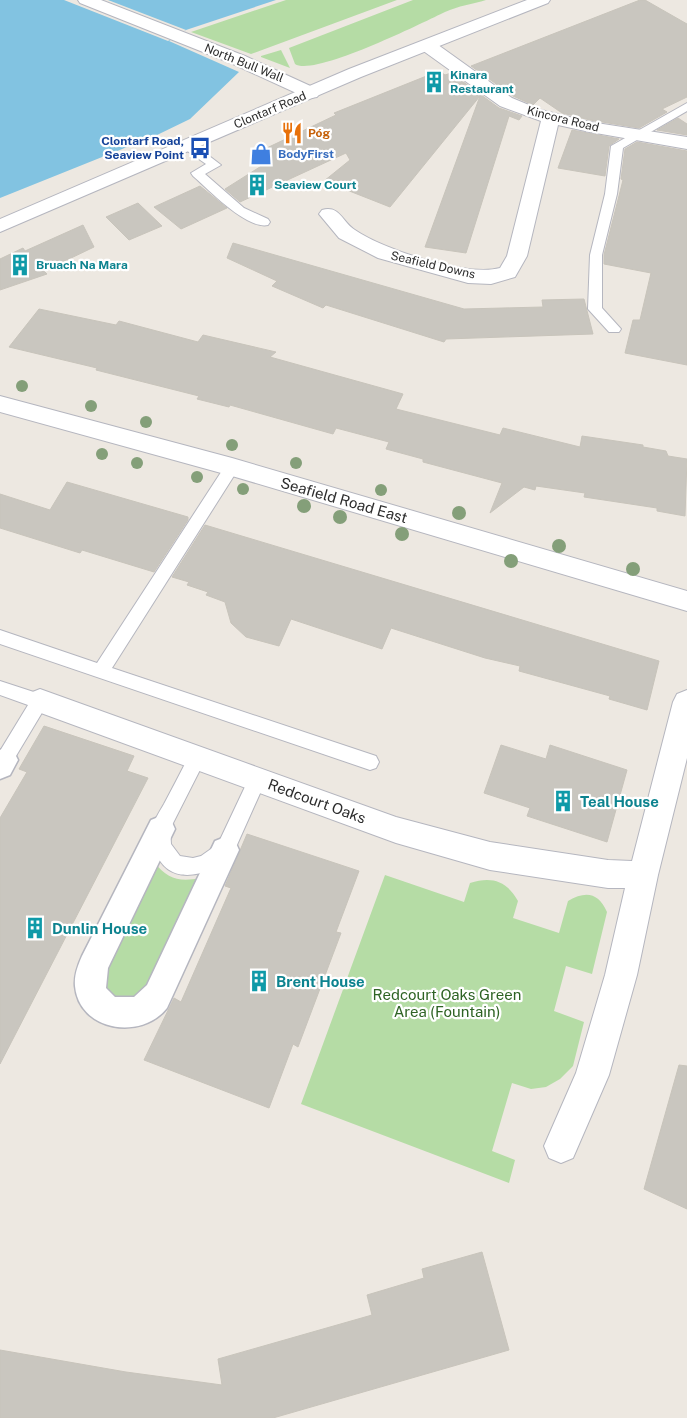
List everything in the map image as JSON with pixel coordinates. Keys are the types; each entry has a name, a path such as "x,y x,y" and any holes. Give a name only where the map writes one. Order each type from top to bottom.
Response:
{"street":[{"name":"North Bull Wall","path":"86,0 239,60 311,93"},
{"name":"Clontarf Road","path":"0,226 311,93 542,0"},
{"name":"Kincora Road","path":"428,46 506,102 535,114 590,127 687,143"},
{"name":"Seafield Downs","path":"329,214 346,234 385,254 468,276 491,277 508,272 518,256 551,117"},
{"name":"Seafield Road East","path":"0,404 232,467 687,600"},
{"name":"Redcourt Oaks","path":"40,701 396,830 490,856 608,874 643,875"},
{"path":"561,1146 592,1074 621,975 643,875 687,702"},
{"path":"162,829 93,966 89,980 92,993 99,1005 111,1012 126,1014 140,1011 151,1003 160,991 225,850"}],"lane":[{"path":"614,330 595,309 596,255 611,194 617,146 687,106"},
{"path":"187,145 215,165 197,173 240,212 264,222"},
{"path":"100,672 232,467"},
{"path":"0,637 370,762"},
{"name":"Redcourt Oaks","path":"0,688 40,701"},
{"path":"2,764 40,701"},
{"path":"197,758 162,829 160,842 164,852 171,861 180,866 194,867 206,864 225,850 257,780"}],"green space":[{"path":"286,0 397,0 251,54 191,32"},
{"path":"413,0 486,0 450,10 345,56 306,66 295,64 289,48"},
{"path":"281,50 290,68 261,57 261,56"},
{"path":"154,862 169,876 187,880 201,878 157,974 135,1000 116,1000 101,986 109,953"},
{"name":"Redcourt Oaks Green Area (Fountain)","path":"385,875 464,902 470,883 485,880 498,882 509,889 518,901 513,918 559,933 568,901 581,895 596,897 607,912 592,974 566,966 554,1011 584,1022 573,1066 560,1079 546,1087 531,1089 512,1083 492,1151 515,1160 509,1183 301,1104"}],"water":[{"path":"0,0 276,0 186,30 169,41 239,72 190,119 157,135 0,198"}],"pier":[{"path":"64,0 108,0 186,30 168,41"}],"building":[{"path":"640,0 645,0 687,24 687,97 662,109 667,112 639,128 590,120 562,113 540,98 533,105 513,96 471,66"},
{"path":"439,71 445,75 451,73 499,108 522,116 519,120 509,116 466,253 425,247 480,96 390,207 324,181 350,160 346,153 240,202 225,189 263,165 250,156 336,115 334,113"},
{"path":"678,118 687,124 687,135 657,130"},
{"path":"572,130 619,139 609,146 605,176 558,168"},
{"path":"637,142 687,151 687,365 625,353 633,320 640,320 651,273 604,264 604,255 623,180 621,179 625,149"},
{"path":"200,186 227,208 181,229 154,207"},
{"path":"138,203 162,226 129,240 106,217"},
{"path":"83,225 94,247 44,271 47,274 0,290 0,259 23,248 25,251"},
{"path":"233,243 464,309 543,307 542,300 584,299 593,334 446,339 444,342 326,305 323,308 272,286 277,281 227,258"},
{"path":"39,309 116,325 119,321 198,342 203,335 276,352 270,357 403,394 396,409 500,435 503,428 580,447 582,436 643,445 643,447 666,451 668,456 687,459 685,516 657,511 657,508 584,497 585,493 536,486 535,490 524,487 490,513 502,483 423,462 423,459 386,449 389,442 336,428 333,434 230,405 229,407 197,399 199,396 96,370 97,368 9,347"},
{"path":"67,482 188,517 188,520 154,572 82,550 80,553 0,528 0,494 50,510"},
{"path":"205,525 659,661 647,710 609,699 610,696 519,671 520,666 485,658 391,628 382,649 291,619 279,646 246,637 231,623 225,602 206,595 208,592 187,585 189,582 172,577"},
{"name":"Dunlin House","path":"44,726 134,756 127,771 148,778 0,1064 0,818 27,772 19,769"},
{"name":"Teal House","path":"501,745 546,759 550,745 627,770 607,842 527,816 530,808 484,793"},
{"name":"Brent House","path":"247,834 359,871 336,932 341,933 298,1047 293,1044 269,1108 144,1060 174,998 181,1002 231,888 225,886"},
{"path":"679,1065 687,1066 687,1209 644,1189"},
{"path":"482,1252 509,1350 273,1418 0,1418 0,1350 126,1372 222,1385 218,1359 372,1315 367,1295 424,1278 422,1269"}],"place":[{"name":"Kinara Restaurant","path":"434,82"},
{"name":"Póg","path":"292,133"},
{"name":"Clontarf Road, Seaview Point","path":"200,148"},
{"name":"BodyFirst","path":"261,154"},
{"name":"Seaview Court","path":"257,185"},
{"name":"Bruach Na Mara","path":"20,265"},
{"name":"Teal House","path":"563,801"},
{"name":"Dunlin House","path":"35,928"},
{"name":"Brent House","path":"259,981"}]}
